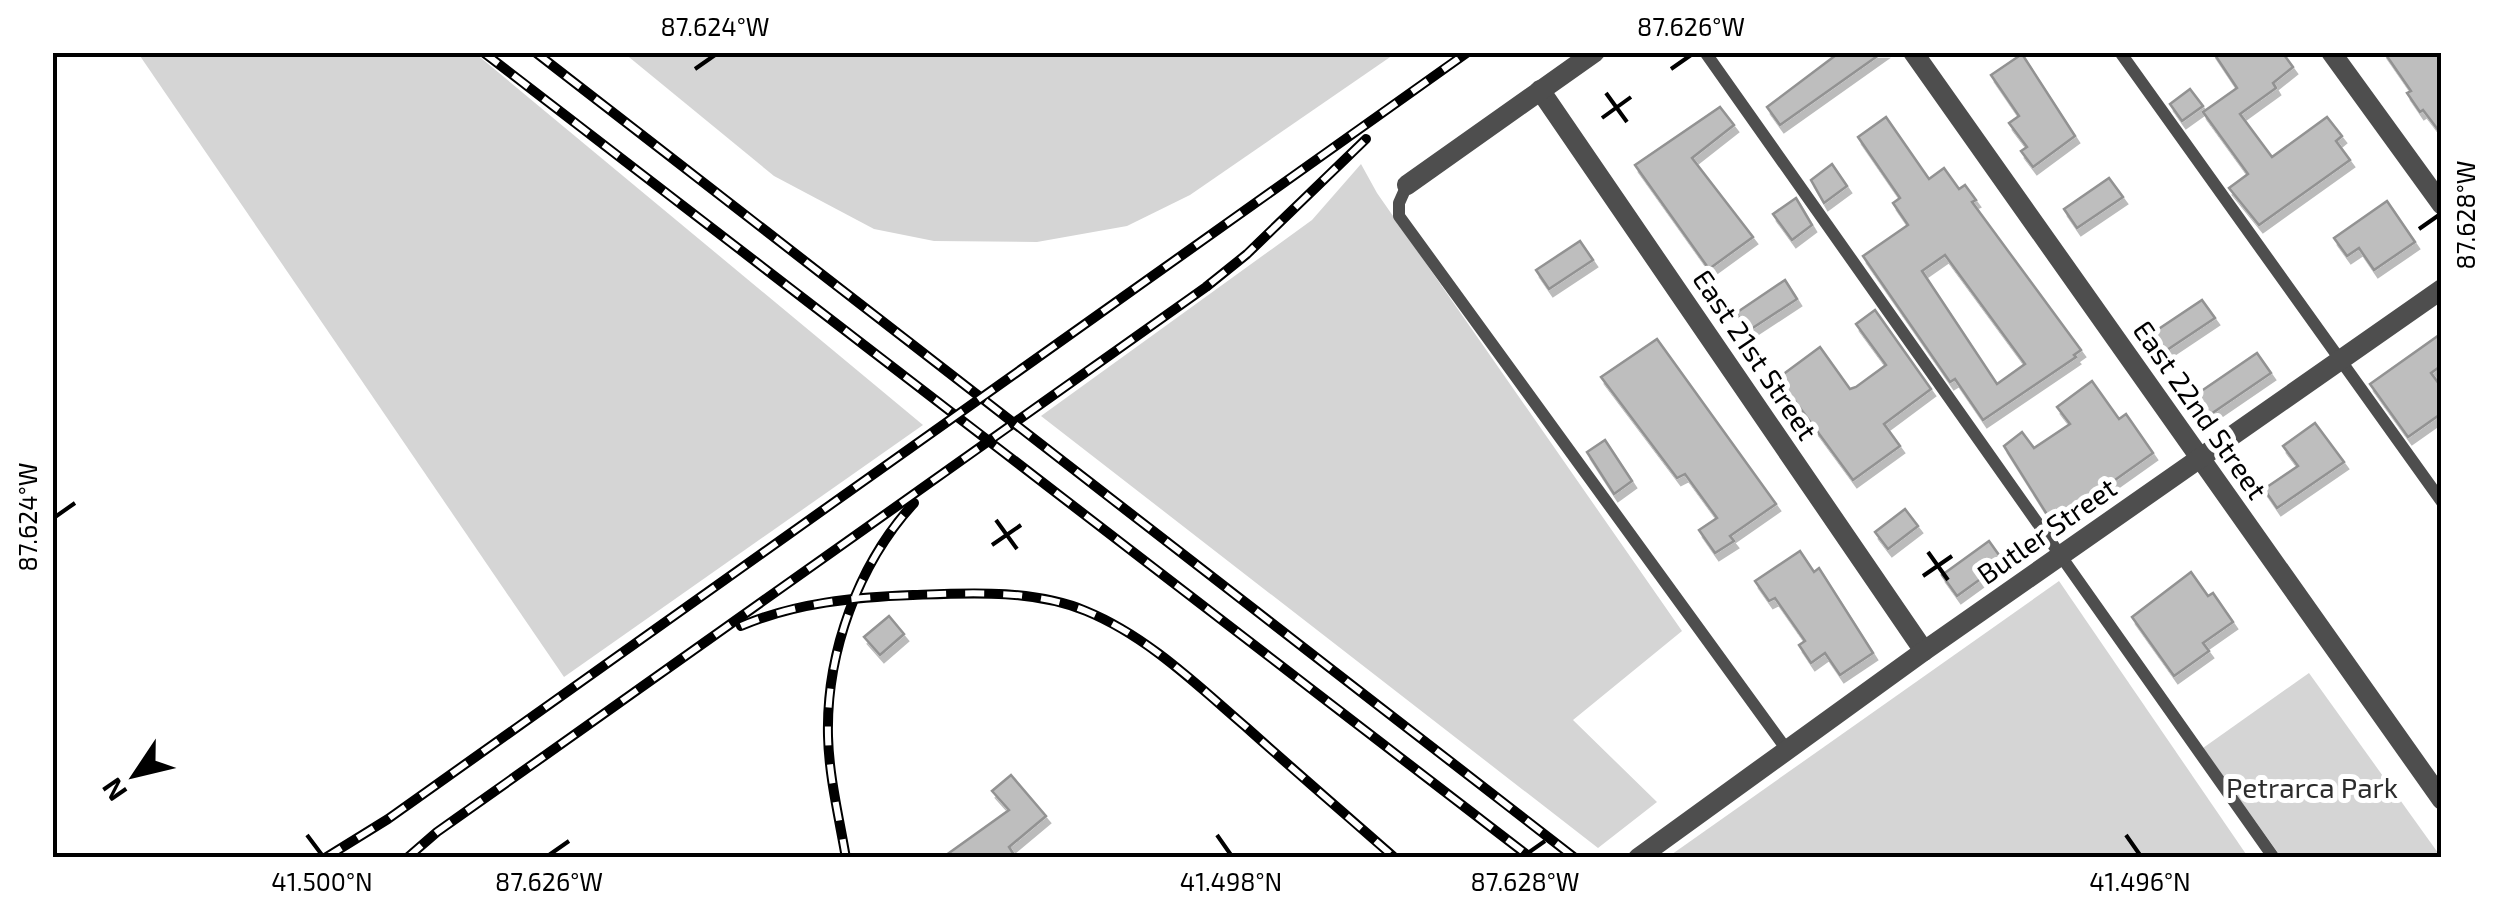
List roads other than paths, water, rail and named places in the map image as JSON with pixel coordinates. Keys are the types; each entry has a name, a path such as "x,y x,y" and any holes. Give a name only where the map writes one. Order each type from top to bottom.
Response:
{"street":[{"path":"1407,185 1595,52"},
{"name":"East 22nd Street","path":"1913,52 2442,800"},
{"path":"2330,52 2442,205"},
{"name":"East 21st Street","path":"1540,90 1924,651"},
{"name":"Butler Street","path":"1638,858 1924,651 2442,288"}],"lane":[{"path":"1705,52 2274,858"},
{"path":"2120,52 2442,502"},
{"path":"1407,185 1399,203 1399,216 1787,750"}],"railway":[{"path":"483,52 1531,858"},
{"path":"535,52 1575,858"},
{"path":"325,858 388,819 1468,52"},
{"path":"407,858 437,832 1206,287 1247,254 1366,139"},
{"path":"846,858 829,751 833,673 849,611 862,582 894,527 914,503"},
{"path":"741,626 826,603 913,595 1022,596 1086,611 1130,634 1170,663 1395,858"}],"park label":[{"name":"Petrarca Park","path":"2312,788"}]}
